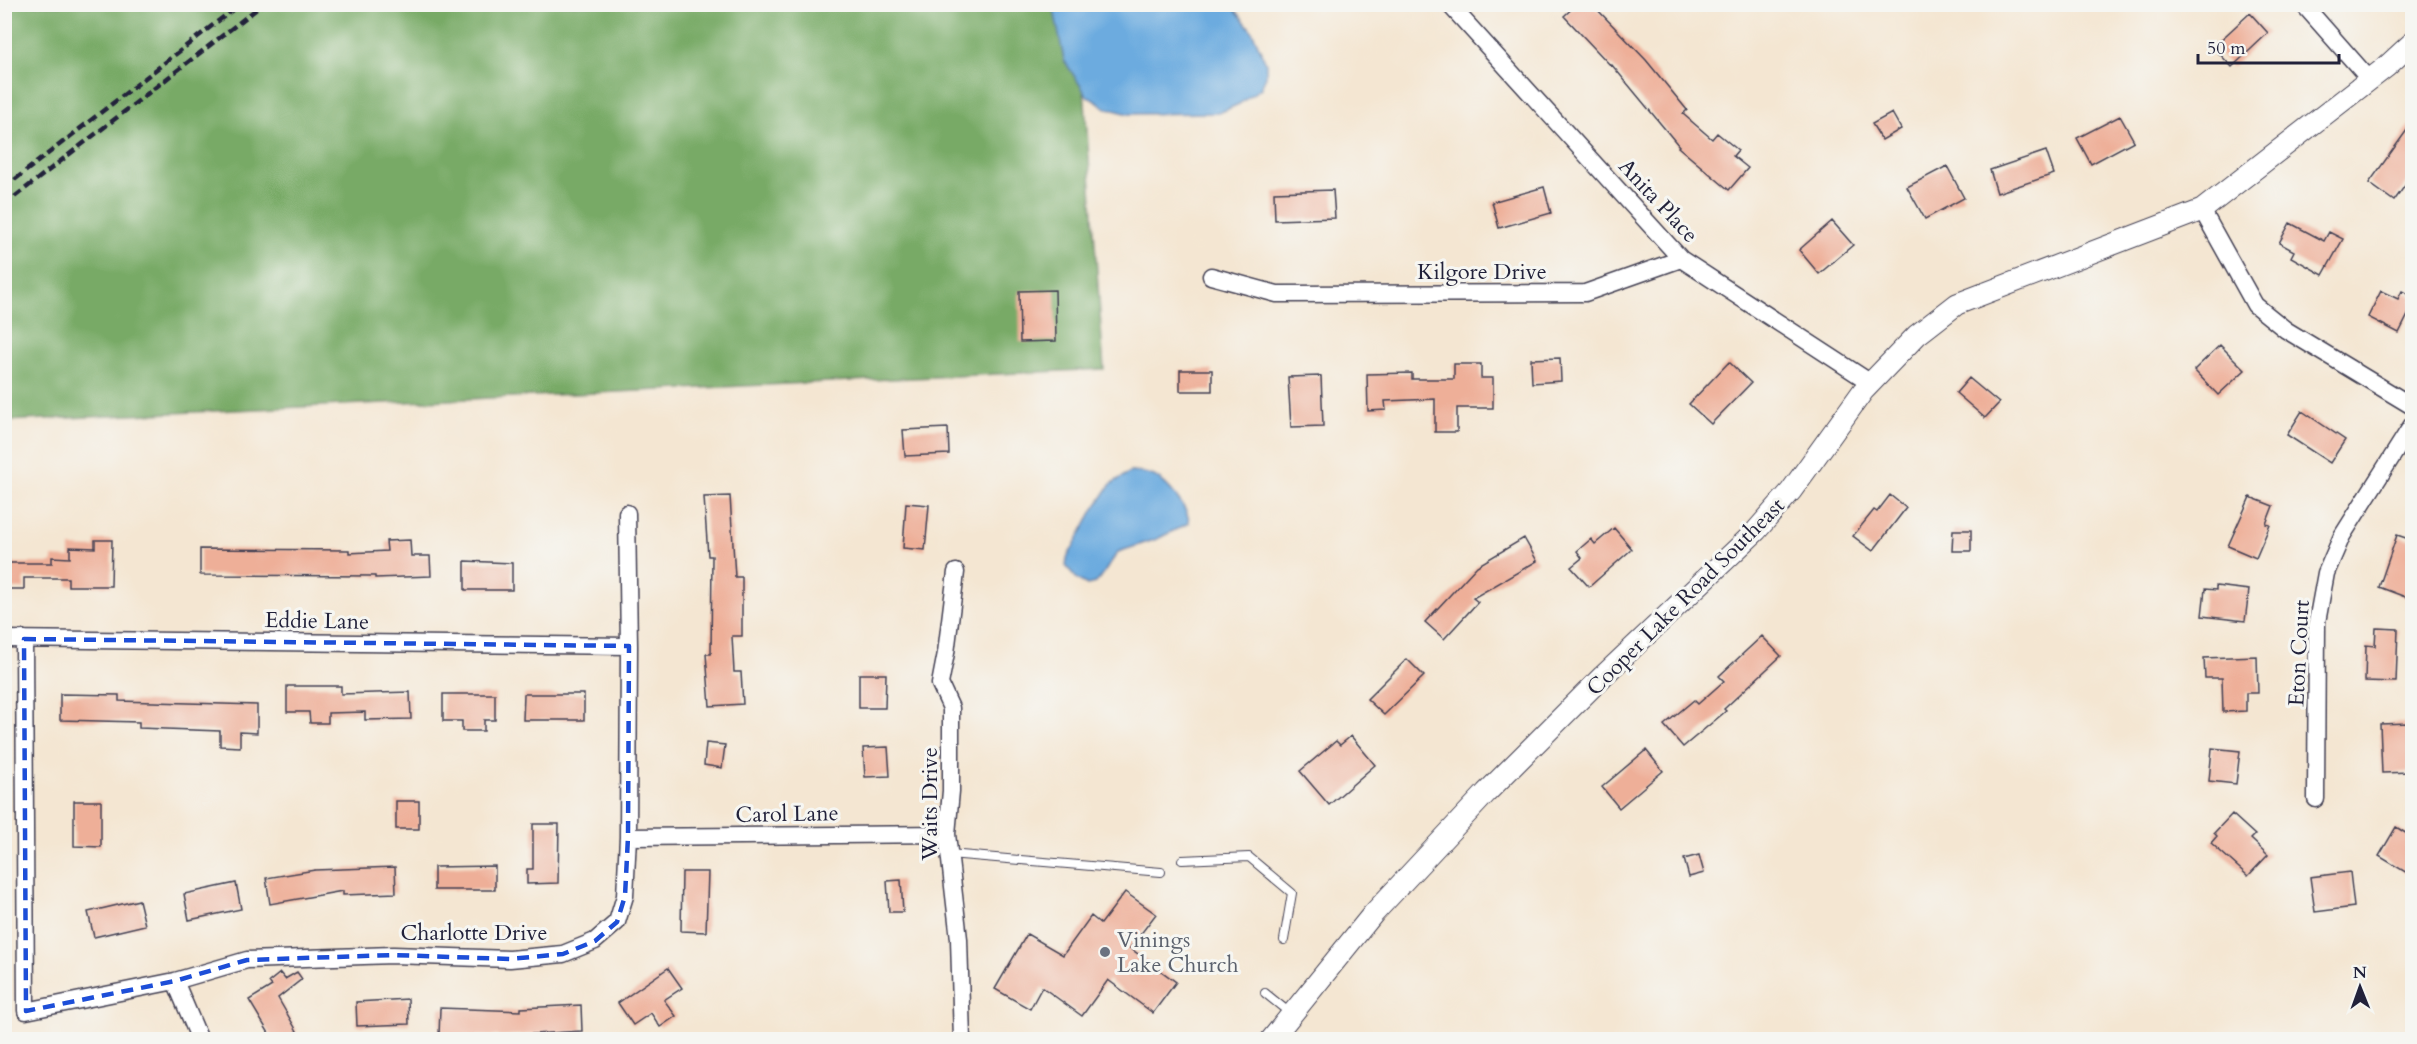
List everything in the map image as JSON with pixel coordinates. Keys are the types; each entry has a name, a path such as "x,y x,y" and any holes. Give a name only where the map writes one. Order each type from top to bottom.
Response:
{"street":[{"name":"Anita Place","path":"1449,4 1681,259 1872,383"},
{"path":"2303,4 2370,80"},
{"name":"Cooper Lake Road Southeast","path":"1271,1040 1373,914 1486,794 1603,676 1756,531 1791,491 1872,383 1917,335 1957,304 2202,210 2370,80 2412,43"},
{"path":"2202,210 2255,305 2286,330 2412,406"},
{"name":"Kilgore Drive","path":"1211,276 1277,294 1585,293 1681,259"},
{"name":"Eton Court","path":"2316,798 2317,622 2326,573 2342,536 2412,425"},
{"name":"Charlotte Drive","path":"24,639 26,1011 176,981 247,960 393,955 510,959 563,954 596,941 617,922 625,896 628,837 629,646 627,513"},
{"name":"Waits Drive","path":"956,572 940,684 951,708 951,791 947,834 959,939 962,1040"},
{"name":"Eddie Lane","path":"4,639 629,646"},
{"name":"Carol Lane","path":"628,837 947,834"},
{"path":"176,981 200,1040"}],"lane":[{"path":"949,854 1161,872"},
{"path":"1182,860 1249,857 1292,893 1284,940"},
{"path":"1265,993 1292,1014"}],"highlighted area":[{"path":"24,639 629,646 628,837 625,896 617,922 595,941 563,954 510,959 393,955 247,960 175,981 26,1011"}],"green space":[{"path":"4,5 1078,5 1104,369 5,421"}],"water":[{"path":"1053,5 1232,5 1252,31 1266,63 1266,76 1261,88 1239,104 1219,113 1129,114 1106,108 1087,96 1064,60"},
{"path":"1130,472 1151,475 1165,484 1181,504 1189,523 1157,539 1118,552 1099,580 1087,585 1078,580 1066,566 1067,558 1094,509 1111,484"}],"building":[{"path":"1577,4 1592,4 1646,60 1687,110 1683,114 1712,139 1717,133 1738,150 1733,156 1748,168 1729,190 1678,147 1612,65 1564,16"},
{"path":"2250,13 2268,33 2232,67 2213,47"},
{"path":"1892,113 1901,129 1882,140 1872,124"},
{"path":"2120,116 2134,141 2091,164 2077,138"},
{"path":"2412,123 2412,176 2394,201 2369,183"},
{"path":"2046,151 2054,174 1997,193 1990,170"},
{"path":"1947,166 1964,198 1925,219 1907,187"},
{"path":"1544,187 1551,213 1499,228 1492,202"},
{"path":"1333,190 1335,218 1275,220 1274,192"},
{"path":"1832,221 1853,245 1819,274 1799,250"},
{"path":"2290,223 2324,241 2329,232 2343,239 2323,275 2291,257 2294,251 2279,243"},
{"path":"1055,290 1056,341 1020,342 1019,291"},
{"path":"2381,291 2398,299 2402,291 2412,296 2412,307 2399,333 2368,317"},
{"path":"2220,345 2245,370 2218,395 2194,370"},
{"path":"1560,358 1561,381 1532,383 1531,359"},
{"path":"1729,362 1751,383 1711,424 1689,404"},
{"path":"1454,364 1481,364 1481,378 1493,378 1493,408 1457,408 1457,432 1435,432 1435,399 1385,401 1386,410 1368,411 1367,374 1412,373 1412,379 1454,379"},
{"path":"1180,370 1212,370 1212,391 1180,391"},
{"path":"1321,376 1323,426 1291,427 1288,377"},
{"path":"1969,378 1999,403 1985,418 1956,393"},
{"path":"2302,411 2345,440 2330,463 2287,435"},
{"path":"948,428 949,454 905,456 903,430"},
{"path":"1890,495 1906,508 1873,551 1853,536 1874,510 1877,512"},
{"path":"730,496 735,577 742,577 742,636 732,636 734,672 741,672 743,704 710,706 706,654 711,654 712,556 708,556 704,497"},
{"path":"2250,497 2273,506 2266,524 2270,525 2256,558 2228,546"},
{"path":"906,503 929,505 925,550 903,548"},
{"path":"1614,528 1632,549 1589,587 1571,567 1582,558 1577,551 1591,539 1595,544"},
{"path":"1953,530 1971,530 1971,551 1952,551"},
{"path":"2397,535 2412,540 2412,585 2408,598 2379,587"},
{"path":"1524,538 1537,561 1473,598 1478,602 1444,639 1425,622 1477,566"},
{"path":"95,540 112,540 111,586 68,586 68,578 24,578 24,589 4,589 4,563 52,563 52,557 70,558 70,547 95,548"},
{"path":"410,540 411,556 430,556 431,576 375,578 375,576 200,575 200,549 349,550 349,553 387,551 386,541"},
{"path":"465,561 512,563 512,590 465,590"},
{"path":"2216,586 2249,590 2245,621 2202,616 2205,589 2216,590"},
{"path":"2376,628 2398,629 2396,682 2365,681 2366,645 2375,646"},
{"path":"1762,636 1781,656 1724,709 1726,711 1683,747 1664,725 1694,700 1698,704 1724,681 1719,676"},
{"path":"2257,656 2258,693 2246,693 2246,711 2223,712 2222,678 2205,678 2204,658"},
{"path":"1407,659 1424,676 1384,715 1367,699"},
{"path":"859,674 886,674 885,708 859,708"},
{"path":"287,686 341,686 341,694 410,692 411,719 365,720 365,712 328,713 328,723 310,723 309,712 287,712"},
{"path":"60,694 119,695 119,701 257,705 257,733 240,732 240,747 220,746 220,731 139,728 139,722 60,720"},
{"path":"443,694 495,694 495,720 484,720 484,731 462,731 462,721 443,721"},
{"path":"524,694 584,694 584,720 523,720"},
{"path":"2409,723 2411,772 2382,773 2380,724"},
{"path":"1351,736 1375,765 1329,805 1300,771 1336,741 1340,745"},
{"path":"706,743 725,745 722,768 704,765"},
{"path":"888,747 890,776 865,777 863,748"},
{"path":"2212,748 2240,751 2236,784 2209,781"},
{"path":"1646,750 1663,771 1619,808 1602,787"},
{"path":"74,801 101,801 101,847 74,846"},
{"path":"396,801 419,801 419,829 396,829"},
{"path":"2232,814 2255,835 2251,839 2268,855 2248,876 2211,843 2217,836 2214,833"},
{"path":"533,824 559,824 558,883 527,884 527,869 533,869"},
{"path":"2396,827 2412,837 2412,876 2379,856"},
{"path":"1699,855 1704,873 1689,877 1684,859"},
{"path":"495,866 495,890 434,890 434,867"},
{"path":"395,867 396,893 343,895 343,891 270,904 266,878 315,870"},
{"path":"682,872 708,872 706,932 681,931"},
{"path":"2350,872 2354,907 2315,912 2310,877"},
{"path":"901,880 903,912 889,912 887,881"},
{"path":"236,883 241,909 189,920 184,894"},
{"name":"Vinings Lake Church","path":"1125,892 1156,914 1130,948 1176,982 1153,1013 1108,980 1082,1016 1042,987 1030,1009 995,989 1027,934 1063,955 1091,916 1101,924"},
{"path":"139,900 145,925 94,937 88,912"},
{"path":"668,968 682,988 664,1000 676,1016 660,1027 651,1013 633,1025 618,1003"},
{"path":"297,972 302,979 278,998 297,1031 283,1040 273,1040 249,1000 272,986 269,982 280,973 285,979"},
{"path":"408,999 409,1024 357,1026 356,1002"},
{"path":"581,1005 582,1031 503,1036 439,1036 440,1008 521,1011 521,1008"}],"railway":[{"path":"4,188 240,4"},
{"path":"4,205 263,4"}],"place":[{"name":"Vinings Lake Church","path":"1105,952"}]}
